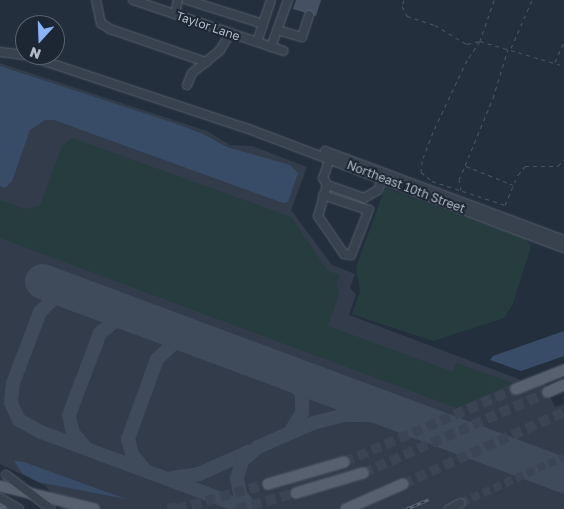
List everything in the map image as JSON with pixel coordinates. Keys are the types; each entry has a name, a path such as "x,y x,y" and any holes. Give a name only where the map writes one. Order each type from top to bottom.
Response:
{"main road":[{"path":"516,389 564,370"},
{"path":"548,392 564,385"},
{"path":"268,484 344,462"},
{"path":"296,493 363,473"},
{"path":"346,509 403,484"},
{"path":"0,486 94,509"}],"street":[{"path":"96,0 101,23 110,29 206,62"},
{"name":"Taylor Lane","path":"133,0 284,51"},
{"path":"175,14 178,0"},
{"path":"187,0 263,24"},
{"path":"257,42 271,0"},
{"path":"271,47 288,0"},
{"path":"277,30 302,37 310,16"},
{"path":"186,85 192,73 220,50 230,34"},
{"name":"Northeast 10th Street","path":"0,52 15,54"},
{"name":"Northeast 10th Street","path":"55,65 396,177 500,219 564,248"},
{"name":"Northeast 10th Street","path":"246,128 382,178 564,240"},
{"path":"330,158 323,178 327,185 364,198 375,194"},
{"path":"327,185 318,216 342,252 349,256 382,178 396,177"},
{"path":"323,195 369,209"},
{"path":"3,474 51,509"},
{"path":"448,509 461,503"},
{"path":"1,504 20,509"}],"path":[{"path":"404,0 402,6 407,16 435,25 467,44 480,41 564,66"},
{"path":"494,0 480,41 467,60 420,167 432,181 505,205 521,170 529,164 549,168 558,166 564,159"},
{"path":"462,191 458,183 500,79 509,49 532,0"},
{"path":"554,63 564,42"},
{"path":"465,166 514,186"}],"shaded area":[{"path":"0,63 207,131 230,145 252,146 307,167 291,210 332,265 355,274 350,288 356,294 349,315 521,380 513,384 517,393 544,382 555,407 564,404 564,509 62,509 46,486 0,464"}],"green space":[{"path":"72,138 291,217 328,271 340,275 336,284 339,294 328,326 453,372 456,363 513,383 457,408 0,238 0,200 25,209 40,206 62,146"},
{"path":"385,188 526,239 531,247 512,306 504,318 433,341 352,314 360,292 356,267"}],"water":[{"path":"0,66 168,121 201,133 227,147 290,165 298,173 288,202 283,203 54,120 45,120 30,130 12,181 5,188 0,186"},
{"path":"564,331 564,356 521,371 490,360 493,356"},
{"path":"14,461 24,462 126,499 38,482 22,473"}],"building":[{"path":"296,0 321,0 316,16 293,9"}],"taxiway":[{"path":"63,289 40,312 13,383 11,403 19,420 41,432 248,509"},
{"path":"86,448 73,433 69,415 100,333 118,319 148,320"},
{"path":"144,469 132,454 128,439 157,359 176,341 188,339 208,343"},
{"path":"277,368 296,382 302,395 302,413 290,432"},
{"path":"251,509 240,494 237,478 242,461 258,447 313,423 346,415 383,415 428,424"},
{"path":"172,478 199,474 248,452"}],"runway":[{"path":"42,281 564,475"}],"tunnel":[{"path":"344,462 516,389"},
{"path":"363,473 548,392"},
{"path":"403,484 564,412"},
{"path":"461,503 564,457"},
{"path":"177,509 268,484"},
{"path":"237,509 296,493"},
{"path":"167,509 183,507"}],"railway":[{"path":"406,509 429,499"}]}
